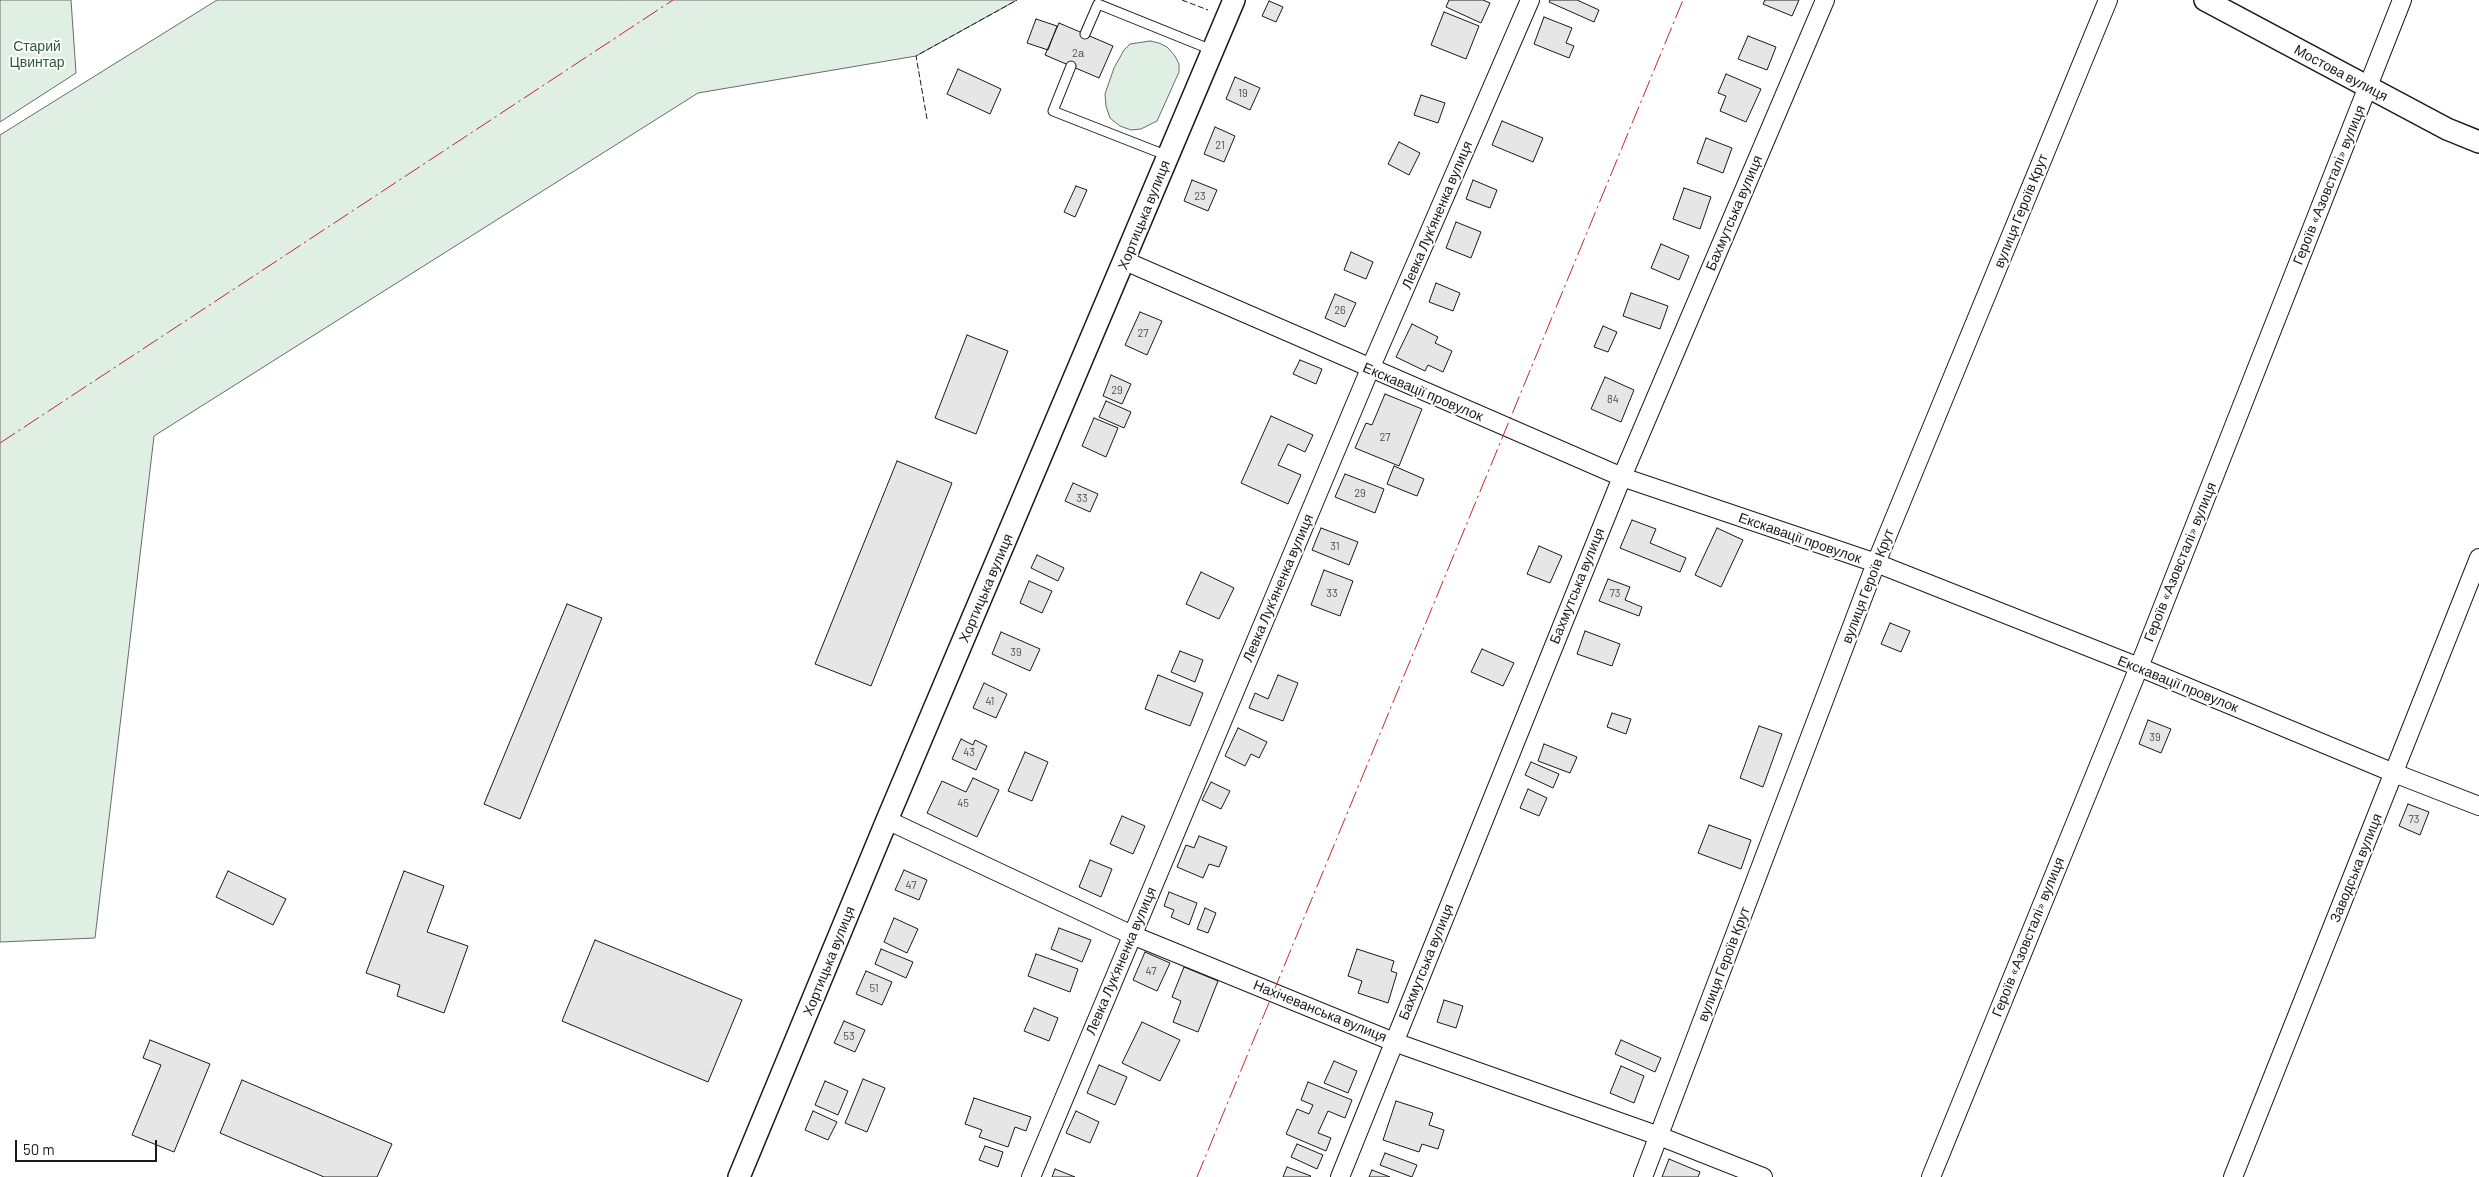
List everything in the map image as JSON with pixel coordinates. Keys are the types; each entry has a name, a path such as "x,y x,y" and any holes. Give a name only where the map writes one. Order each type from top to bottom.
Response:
{"street":[{"name":"Хортицька вулиця","path":"739,1177 887,820 1126,261 1234,0"},
{"name":"Левка Лук'яненка вулиця","path":"1032,1177 1370,369 1530,0"},
{"name":"Бахмутська вулиця","path":"1340,1177 1622,477 1825,0"},
{"name":"вулиця Героїв Крут","path":"1642,1177 1876,563 2108,0"},
{"name":"Мостова вулиця","path":"2206,0 2447,129 2479,142"},
{"name":"Героїв «Азовсталі» вулиця","path":"1930,1177 2138,667 2402,0"},
{"name":"Екскавації провулок","path":"1126,261 1370,369 1622,477 1876,563 2479,806"},
{"name":"Заводська вулиця","path":"2233,1177 2479,558"},
{"name":"Нахічеванська вулиця","path":"887,820 1132,935 1394,1042 1659,1136 1763,1177"}],"lane":[{"path":"1084,34 1098,4 1212,50"},
{"path":"1072,66 1053,111 1168,156"}],"green space":[{"name":"Старий Цвинтар","path":"0,0 71,0 76,73 0,122"},
{"path":"217,0 1017,0 916,56 698,93 154,436 95,938 0,942 0,135"},
{"path":"1150,41 1167,47 1179,64 1179,72 1157,121 1141,129 1131,130 1120,126 1110,118 1105,94 1114,68 1124,50 1130,44"}],"building":[{"path":"1449,0 1483,0 1490,3 1481,23 1446,7"},
{"path":"1550,0 1577,0 1599,10 1594,22 1549,2"},
{"path":"1765,0 1799,0 1792,16 1763,4"},
{"path":"1269,1 1283,7 1276,22 1262,16"},
{"path":"1444,12 1479,26 1466,59 1431,45"},
{"path":"1544,17 1572,28 1566,43 1574,46 1569,58 1534,44"},
{"path":"1036,19 1057,26 1048,50 1027,43"},
{"path":"1059,23 1113,46 1099,78 1045,55"},
{"path":"1748,36 1776,47 1767,70 1738,59"},
{"path":"958,69 1001,89 990,114 947,94"},
{"path":"1726,74 1761,89 1746,122 1720,111 1726,96 1718,93"},
{"path":"1235,77 1260,88 1250,110 1226,99"},
{"path":"1421,95 1445,103 1438,123 1414,115"},
{"path":"1502,121 1543,138 1533,162 1492,145"},
{"path":"1215,127 1235,136 1224,162 1204,154"},
{"path":"1706,138 1732,148 1723,173 1697,163"},
{"path":"1399,142 1420,153 1409,175 1388,164"},
{"path":"1192,180 1217,190 1208,211 1184,201"},
{"path":"1473,180 1497,190 1490,208 1466,199"},
{"path":"1076,186 1087,190 1075,217 1064,212"},
{"path":"1684,188 1711,197 1700,229 1673,219"},
{"path":"1456,222 1481,232 1471,258 1446,248"},
{"path":"1661,244 1689,256 1679,280 1651,268"},
{"path":"1351,252 1373,262 1366,279 1344,270"},
{"path":"1436,283 1460,293 1453,311 1429,302"},
{"path":"1631,293 1668,306 1660,329 1623,316"},
{"path":"1335,294 1356,303 1345,327 1325,318"},
{"path":"1140,312 1162,321 1147,355 1125,345"},
{"path":"1412,324 1438,337 1435,343 1452,351 1443,372 1428,365 1425,371 1396,357"},
{"path":"1603,326 1617,332 1608,352 1594,347"},
{"path":"967,335 1008,351 976,434 935,418"},
{"path":"1300,360 1322,369 1316,384 1293,374"},
{"path":"1111,375 1131,384 1122,404 1103,396"},
{"path":"1605,377 1634,390 1621,422 1591,409"},
{"path":"1385,394 1422,409 1399,466 1355,448 1366,423 1372,425"},
{"path":"1106,401 1131,412 1124,428 1099,417"},
{"path":"1271,416 1313,435 1305,452 1288,444 1278,465 1301,475 1288,504 1241,483"},
{"path":"1094,418 1118,428 1106,457 1082,446"},
{"path":"897,461 952,483 871,686 815,664"},
{"path":"1394,466 1424,479 1417,496 1387,484"},
{"path":"1345,474 1384,489 1375,513 1335,497"},
{"path":"1073,483 1098,494 1090,512 1065,501"},
{"path":"1632,520 1656,529 1650,543 1686,558 1680,572 1620,548"},
{"path":"1321,528 1358,542 1349,565 1312,550"},
{"path":"1717,528 1743,540 1721,587 1695,575"},
{"path":"1539,546 1562,556 1550,583 1527,574"},
{"path":"1037,555 1064,568 1058,581 1031,568"},
{"path":"1324,570 1353,581 1340,616 1311,605"},
{"path":"1201,572 1234,588 1219,619 1186,604"},
{"path":"1608,579 1630,587 1625,600 1642,607 1639,616 1599,601"},
{"path":"1029,581 1052,591 1042,613 1020,603"},
{"path":"567,604 602,618 520,819 484,804"},
{"path":"1890,623 1910,631 1901,652 1881,644"},
{"path":"1585,631 1620,644 1612,666 1577,654"},
{"path":"1001,632 1040,649 1030,671 992,654"},
{"path":"1482,649 1514,663 1503,686 1471,672"},
{"path":"1180,651 1203,660 1195,682 1171,672"},
{"path":"1158,675 1203,693 1190,726 1145,709"},
{"path":"1278,675 1298,683 1283,721 1249,708 1255,693 1268,699"},
{"path":"984,683 1007,694 996,718 973,708"},
{"path":"1612,713 1631,719 1626,734 1607,727"},
{"path":"2148,720 2171,729 2161,753 2139,744"},
{"path":"1759,726 1782,734 1763,787 1740,778"},
{"path":"1238,728 1267,742 1259,758 1251,754 1245,766 1225,756"},
{"path":"961,739 973,745 975,740 987,746 976,770 952,759"},
{"path":"1544,744 1577,757 1570,773 1538,761"},
{"path":"1025,752 1048,762 1032,801 1008,791"},
{"path":"1531,762 1559,774 1553,788 1525,775"},
{"path":"973,778 999,790 977,837 927,813 942,781 966,792"},
{"path":"1211,782 1230,791 1221,809 1202,800"},
{"path":"1528,789 1547,798 1539,816 1520,808"},
{"path":"2408,804 2429,812 2420,835 2399,826"},
{"path":"1122,816 1145,826 1133,854 1110,844"},
{"path":"1709,825 1751,840 1741,869 1698,853"},
{"path":"1199,836 1227,847 1219,867 1209,864 1203,878 1177,867 1186,845 1194,848"},
{"path":"1090,860 1112,869 1101,897 1079,887"},
{"path":"904,870 927,880 919,900 895,890"},
{"path":"228,871 286,899 273,925 216,897"},
{"path":"404,871 444,886 427,932 468,946 444,1013 397,996 400,985 366,973"},
{"path":"1169,892 1197,903 1189,925 1171,917 1174,910 1164,906"},
{"path":"1205,908 1216,913 1208,933 1197,929"},
{"path":"894,918 918,929 907,953 884,942"},
{"path":"1059,928 1091,940 1082,962 1051,949"},
{"path":"595,940 742,1000 708,1082 562,1021"},
{"path":"881,949 913,962 906,978 875,964"},
{"path":"1357,949 1394,961 1391,971 1397,973 1388,1003 1358,993 1362,981 1348,976"},
{"path":"1145,952 1170,963 1157,991 1133,980"},
{"path":"1036,954 1078,969 1070,992 1028,976"},
{"path":"1184,967 1218,981 1198,1032 1173,1022 1181,1001 1172,997"},
{"path":"866,971 892,982 882,1005 856,994"},
{"path":"1444,1000 1463,1006 1456,1028 1437,1022"},
{"path":"1034,1008 1058,1018 1049,1041 1024,1031"},
{"path":"844,1021 865,1030 855,1052 834,1043"},
{"path":"1142,1022 1180,1040 1160,1081 1122,1063"},
{"path":"150,1040 210,1064 174,1152 132,1135 161,1065 143,1058"},
{"path":"1621,1040 1661,1058 1655,1072 1615,1054"},
{"path":"1334,1061 1357,1071 1348,1093 1324,1083"},
{"path":"1099,1065 1127,1077 1115,1105 1087,1093"},
{"path":"1621,1066 1644,1076 1634,1103 1610,1093"},
{"path":"863,1079 885,1088 867,1132 845,1123"},
{"path":"242,1080 392,1144 377,1177 324,1177 220,1133"},
{"path":"825,1081 848,1091 838,1115 815,1105"},
{"path":"1308,1082 1352,1100 1345,1118 1328,1111 1318,1133 1331,1138 1326,1151 1286,1134 1297,1109 1309,1114 1313,1105 1301,1100"},
{"path":"974,1098 1031,1117 1026,1131 1015,1127 1008,1147 979,1137 982,1130 965,1124"},
{"path":"1396,1101 1433,1113 1429,1125 1444,1130 1438,1149 1422,1144 1419,1152 1383,1140"},
{"path":"813,1111 837,1122 828,1140 805,1130"},
{"path":"1076,1111 1099,1122 1090,1143 1066,1133"},
{"path":"1297,1144 1323,1155 1317,1169 1291,1157"},
{"path":"985,1146 1003,1152 998,1167 979,1160"},
{"path":"1385,1153 1417,1165 1412,1177 1380,1165"},
{"path":"1669,1159 1700,1172 1698,1177 1662,1177"},
{"path":"1287,1167 1311,1176 1283,1177"},
{"path":"1055,1169 1075,1177 1052,1177"},
{"path":"1372,1170 1390,1177 1369,1177"}],"fence":[{"path":"927,119 916,56 1017,0"},
{"path":"1182,0 1208,10"}],"power":[{"path":"0,443 673,0"},
{"path":"1197,1177 1683,0"}]}
